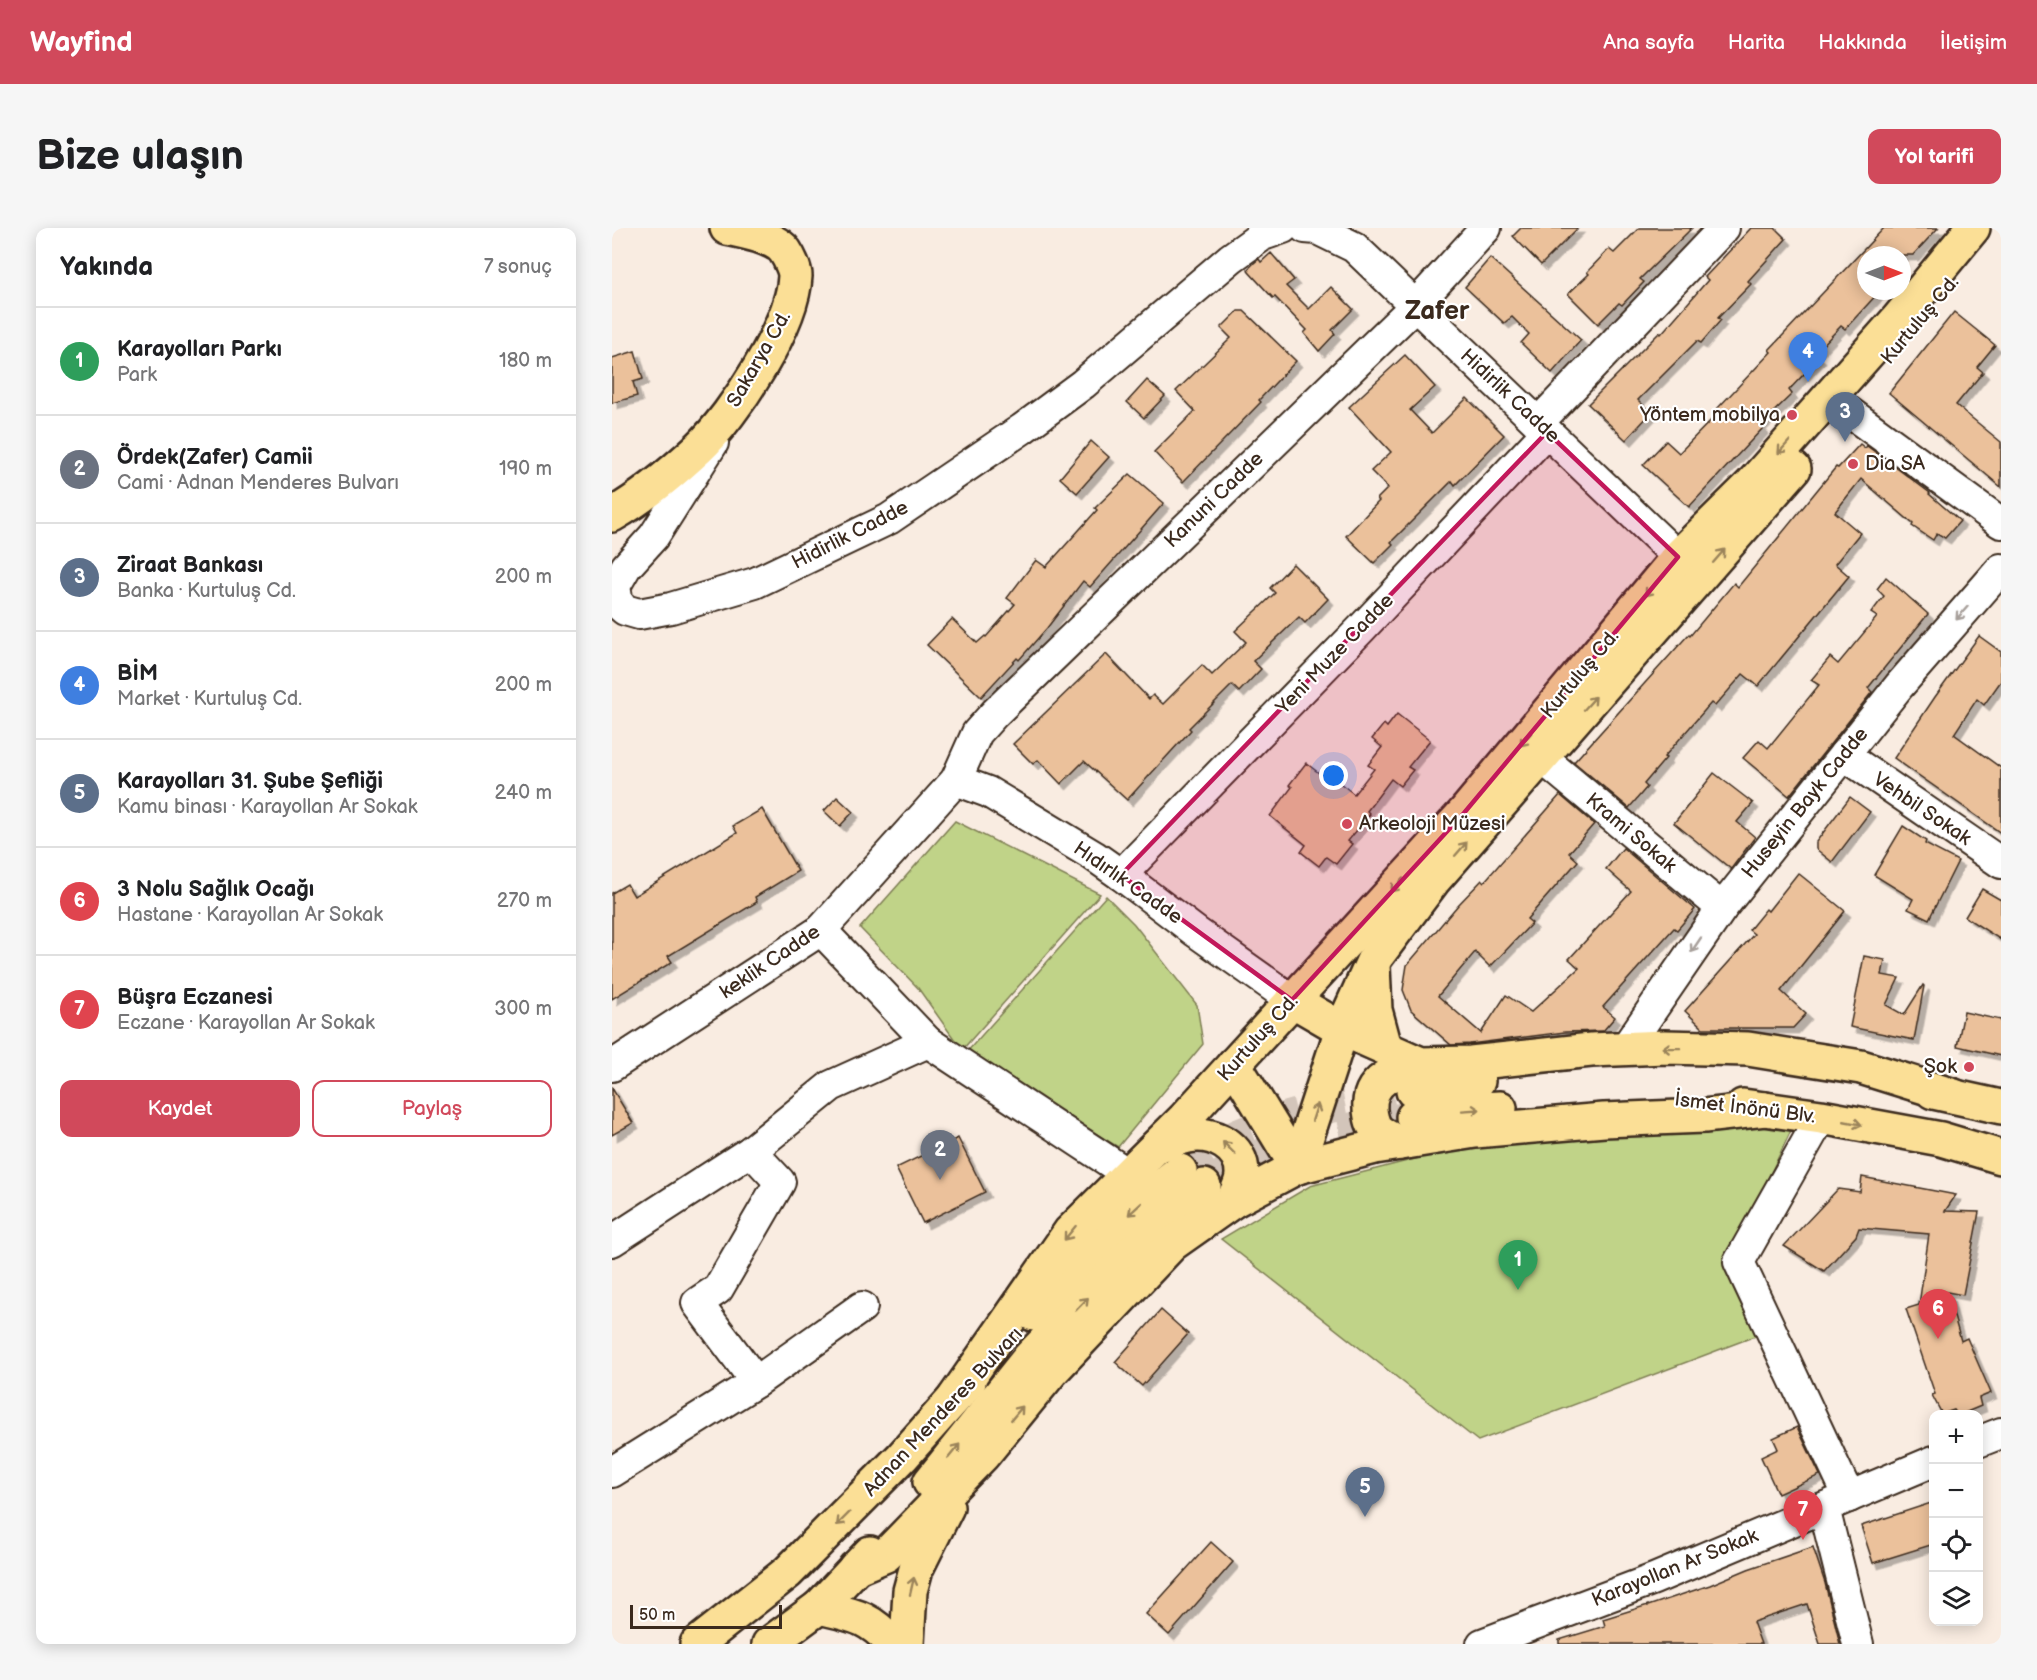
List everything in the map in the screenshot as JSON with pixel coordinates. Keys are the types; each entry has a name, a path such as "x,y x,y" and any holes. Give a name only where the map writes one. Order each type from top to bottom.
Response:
{"main road":[{"name":"Sakarya Cd.","path":"612,515 651,489 700,447 741,397 770,347 791,304 795,273 784,249 758,235 727,228"},
{"name":"Kurtuluş Cd.","path":"955,1397 1070,1232 1184,1119 1464,813 1678,557 1751,485 1898,319 1974,228"},
{"name":"Kurtuluş Cd.","path":"1297,1167 1342,1029 1373,961 1433,881 1772,495 2000,228"},
{"path":"1373,961 1375,1010 1384,1047 1412,1104"},
{"path":"1292,1000 1342,1029 1384,1047"},
{"path":"855,1568 886,1554 982,1455 1051,1372 1172,1245 1233,1201 1297,1167 1375,1147 1412,1104 1471,1063 1591,1050 1665,1047 1748,1049 1861,1067 1954,1096"},
{"path":"1234,1064 1297,1167"},
{"name":"İsmet İnönü Blv.","path":"1412,1104 1470,1082 1613,1070 1710,1069 1819,1074 1954,1096 2001,1107"},
{"name":"İsmet İnönü Blv.","path":"1412,1104 1449,1111 1620,1099 1696,1099 1821,1117 1941,1139 2001,1157"},
{"path":"1155,1147 1188,1136 1202,1135 1225,1142 1240,1162 1242,1174 1233,1201"},
{"name":"Adnan Menderes Bulvarı","path":"697,1644 788,1572 895,1465 955,1397 1135,1208 1192,1178 1165,1218 1029,1358 882,1540 819,1607 769,1644"},
{"path":"907,1644 910,1592 916,1569 963,1474"},
{"path":"819,1607 868,1621 879,1628 893,1644"}],"street":[{"name":"Hidirlik Cadde","path":"741,397 654,536 626,567 615,586 618,604 626,610 639,614 671,608 755,583 890,519 1022,429 1083,384 1232,258 1263,235 1282,228"},
{"name":"Hidirlik Cadde","path":"1305,228 1317,229 1354,247 1678,557"},
{"name":"Kanuni Cadde","path":"956,780 977,733 1017,691 1414,306 1486,228"},
{"name":"Yeni Muze Cadde","path":"1121,874 1361,629 1724,228"},
{"path":"1845,410 2001,523"},
{"name":"Huseyin Bayk Cadde","path":"1625,1049 1722,908 1899,686 2001,569"},
{"name":"Vehbil Sokak","path":"1844,755 2001,863"},
{"name":"Krami Sokak","path":"1542,758 1722,908"},
{"name":"Hıdırlık Cadde","path":"956,780 988,792 1121,874 1196,932 1292,1000"},
{"name":"keklik Cadde","path":"612,1066 821,930 956,780"},
{"path":"821,930 928,1042 1128,1174"},
{"path":"612,1241 751,1151 831,1086 928,1042"},
{"path":"1821,1117 1739,1262 1836,1503 1858,1644"},
{"path":"751,1151 780,1182 718,1289 697,1303 756,1382"},
{"path":"612,1472 756,1382 862,1307"},
{"path":"1983,1440 2001,1433"},
{"name":"Karayollan Ar Sokak","path":"1482,1644 1518,1637 1929,1463"}],"highlighted area":[{"path":"1547,432 1678,557 1464,813 1292,1000 1121,875"}],"green space":[{"path":"955,821 1100,894 962,1050 918,988 860,928"},
{"path":"1106,896 1134,924 1197,1005 1203,1044 1118,1147 965,1054"},
{"path":"1591,1124 1794,1124 1736,1247 1766,1332 1478,1441 1221,1239 1310,1186 1454,1149"}],"building":[{"path":"1521,228 1578,228 1541,265 1513,236"},
{"path":"1639,228 1692,228 1640,279 1644,282 1622,305 1619,303 1598,324 1568,294 1589,274 1587,272 1609,249 1614,253"},
{"path":"1751,228 1775,228 1786,239 1748,281 1751,284 1718,318 1721,320 1701,343 1697,341 1638,400 1651,413 1626,440 1588,404 1660,332 1661,334 1708,280 1705,277"},
{"path":"1884,228 1938,228 1913,255 1911,255 1911,246 1867,246"},
{"path":"1271,253 1294,280 1286,286 1309,309 1331,287 1353,309 1332,330 1335,334 1319,351 1304,333 1307,330 1249,272 1248,269 1254,263 1259,259 1261,262"},
{"path":"1857,257 1857,300 1872,300 1845,329 1841,326 1815,353 1820,357 1789,390 1792,394 1760,425 1763,428 1689,507 1643,465 1666,441 1679,453 1718,413 1715,411 1771,352 1769,350"},
{"path":"1490,258 1581,340 1552,373 1521,343 1529,334 1512,317 1504,323 1465,287"},
{"path":"1238,311 1244,311 1296,361 1259,400 1261,402 1183,482 1154,452 1195,411 1176,391 1231,338 1221,328"},
{"path":"1954,312 1995,345 1977,367 1983,372 1956,405 2001,442 2001,487 1889,393"},
{"path":"635,351 643,379 633,382 637,396 612,403 612,358"},
{"path":"1405,355 1435,387 1410,410 1432,433 1467,398 1504,435 1455,485 1452,481 1391,542 1393,544 1374,563 1346,536 1388,488 1371,471 1391,452 1349,407"},
{"path":"1147,380 1165,396 1144,418 1127,402"},
{"path":"1091,441 1109,457 1077,493 1060,478"},
{"path":"1860,444 1865,448 1867,446 1930,493 1960,521 1945,538 1937,533 1933,540 1912,526 1913,524 1861,479 1835,512 1860,533 1835,564 1849,576 1758,686 1743,674 1715,706 1711,703 1664,757 1666,758 1644,784 1647,787 1629,808 1574,762 1689,634 1690,636 1734,583 1738,587 1836,467 1838,468"},
{"path":"1130,474 1164,503 1090,587 1083,581 1019,660 1017,658 981,697 927,645 952,619 977,643 986,637 1015,604 1007,598 1036,560 1046,567 1097,510 1095,508"},
{"path":"1293,564 1328,599 1305,623 1299,617 1253,661 1261,669 1239,692 1232,685 1189,728 1191,730 1127,800 1084,761 1061,784 1038,760 1033,764 1013,744 1106,654 1149,699 1153,695 1163,704 1202,665 1212,675 1246,642 1235,631 1275,593 1270,588"},
{"path":"1886,577 1928,614 1868,688 1872,692 1789,796 1743,758 1759,740 1768,748 1819,685 1811,680 1830,657 1838,664 1877,617 1871,613 1884,596 1877,589"},
{"path":"1979,636 2001,652 2001,681 1984,705 1977,699 1954,734 2001,768 2001,833 1894,758"},
{"path":"1397,714 1430,740 1408,767 1413,770 1400,786 1391,779 1367,811 1370,814 1348,841 1352,844 1336,864 1326,857 1319,866 1301,852 1306,845 1270,816 1292,787 1289,785 1306,763 1333,784 1336,780 1354,794 1374,769 1368,765 1382,747 1372,739 1384,724 1387,727"},
{"path":"1714,773 1753,803 1737,822 1755,837 1731,869 1674,823"},
{"path":"1560,795 1594,824 1569,853 1578,861 1527,919 1532,923 1490,967 1475,952 1438,996 1481,1033 1506,995 1531,1012 1579,968 1569,959 1631,891 1606,869 1623,848 1695,909 1677,930 1674,928 1603,1007 1615,1017 1603,1031 1565,1032 1451,1045 1411,1010 1403,990 1407,965 1458,905 1482,880 1484,882"},
{"path":"837,797 853,812 840,826 824,811"},
{"path":"1850,797 1870,812 1832,862 1816,849 1816,842"},
{"path":"762,809 798,871 755,897 757,902 668,956 672,962 612,999 612,893 627,884 634,896 737,833 733,826"},
{"path":"1903,826 1926,841 1925,844 1958,861 1929,919 1908,909 1913,899 1874,875"},
{"path":"1798,873 1845,911 1781,991 1806,1014 1793,1028 1703,1028 1685,1011 1754,934 1749,930 1766,909 1768,911"},
{"path":"1982,889 2001,900 2001,940 1965,917"},
{"path":"1864,956 1885,960 1882,975 1899,978 1886,1005 1904,1015 1924,986 1914,1040 1850,1027"},
{"path":"1964,1012 2001,1020 2001,1056 1957,1046"},
{"path":"612,1088 633,1123 612,1135"},
{"path":"958,1138 985,1192 923,1223 896,1168"},
{"path":"1862,1177 1956,1195 1945,1211 1979,1212 1963,1295 1947,1292 1961,1341 1967,1338 1991,1393 1979,1398 1981,1406 1972,1410 1940,1410 1932,1395 1935,1394 1906,1309 1919,1305 1929,1234 1859,1228 1856,1236 1824,1271 1784,1246 1838,1189 1860,1192"},
{"path":"1161,1310 1188,1334 1142,1386 1115,1362"},
{"path":"1797,1427 1820,1475 1778,1494 1761,1457 1778,1449 1773,1438"},
{"path":"1929,1504 1929,1546 1873,1563 1861,1526"},
{"path":"1211,1542 1233,1562 1169,1635 1146,1614"},
{"path":"1813,1547 1825,1583 1840,1644 1820,1644 1807,1604 1753,1622 1761,1644 1559,1644 1559,1640 1605,1626 1603,1619 1710,1585 1748,1569"}],"tunnel":[{"path":"1180,1171 1220,1144 1271,1123 1341,1104 1413,1091"},
{"path":"1204,1186 1254,1158 1315,1136 1413,1117"}],"place":[{"name":"BİM","path":"1808,382"},
{"name":"Yöntem mobilya","path":"1792,415"},
{"name":"Ziraat Bankası","path":"1845,442"},
{"name":"Dia SA","path":"1853,464"},
{"name":"Arkeoloji Müzesi","path":"1347,824"},
{"name":"Şok","path":"1969,1067"},
{"name":"Ördek(Zafer) Camii","path":"940,1180"},
{"name":"Karayolları Parkı","path":"1518,1290"},
{"name":"3 Nolu Sağlık Ocağı","path":"1938,1339"},
{"name":"Karayolları 31. Şube Şefliği","path":"1365,1517"},
{"name":"Büşra Eczanesi","path":"1803,1540"}],"district":[{"name":"Zafer","path":"1437,311"}]}
